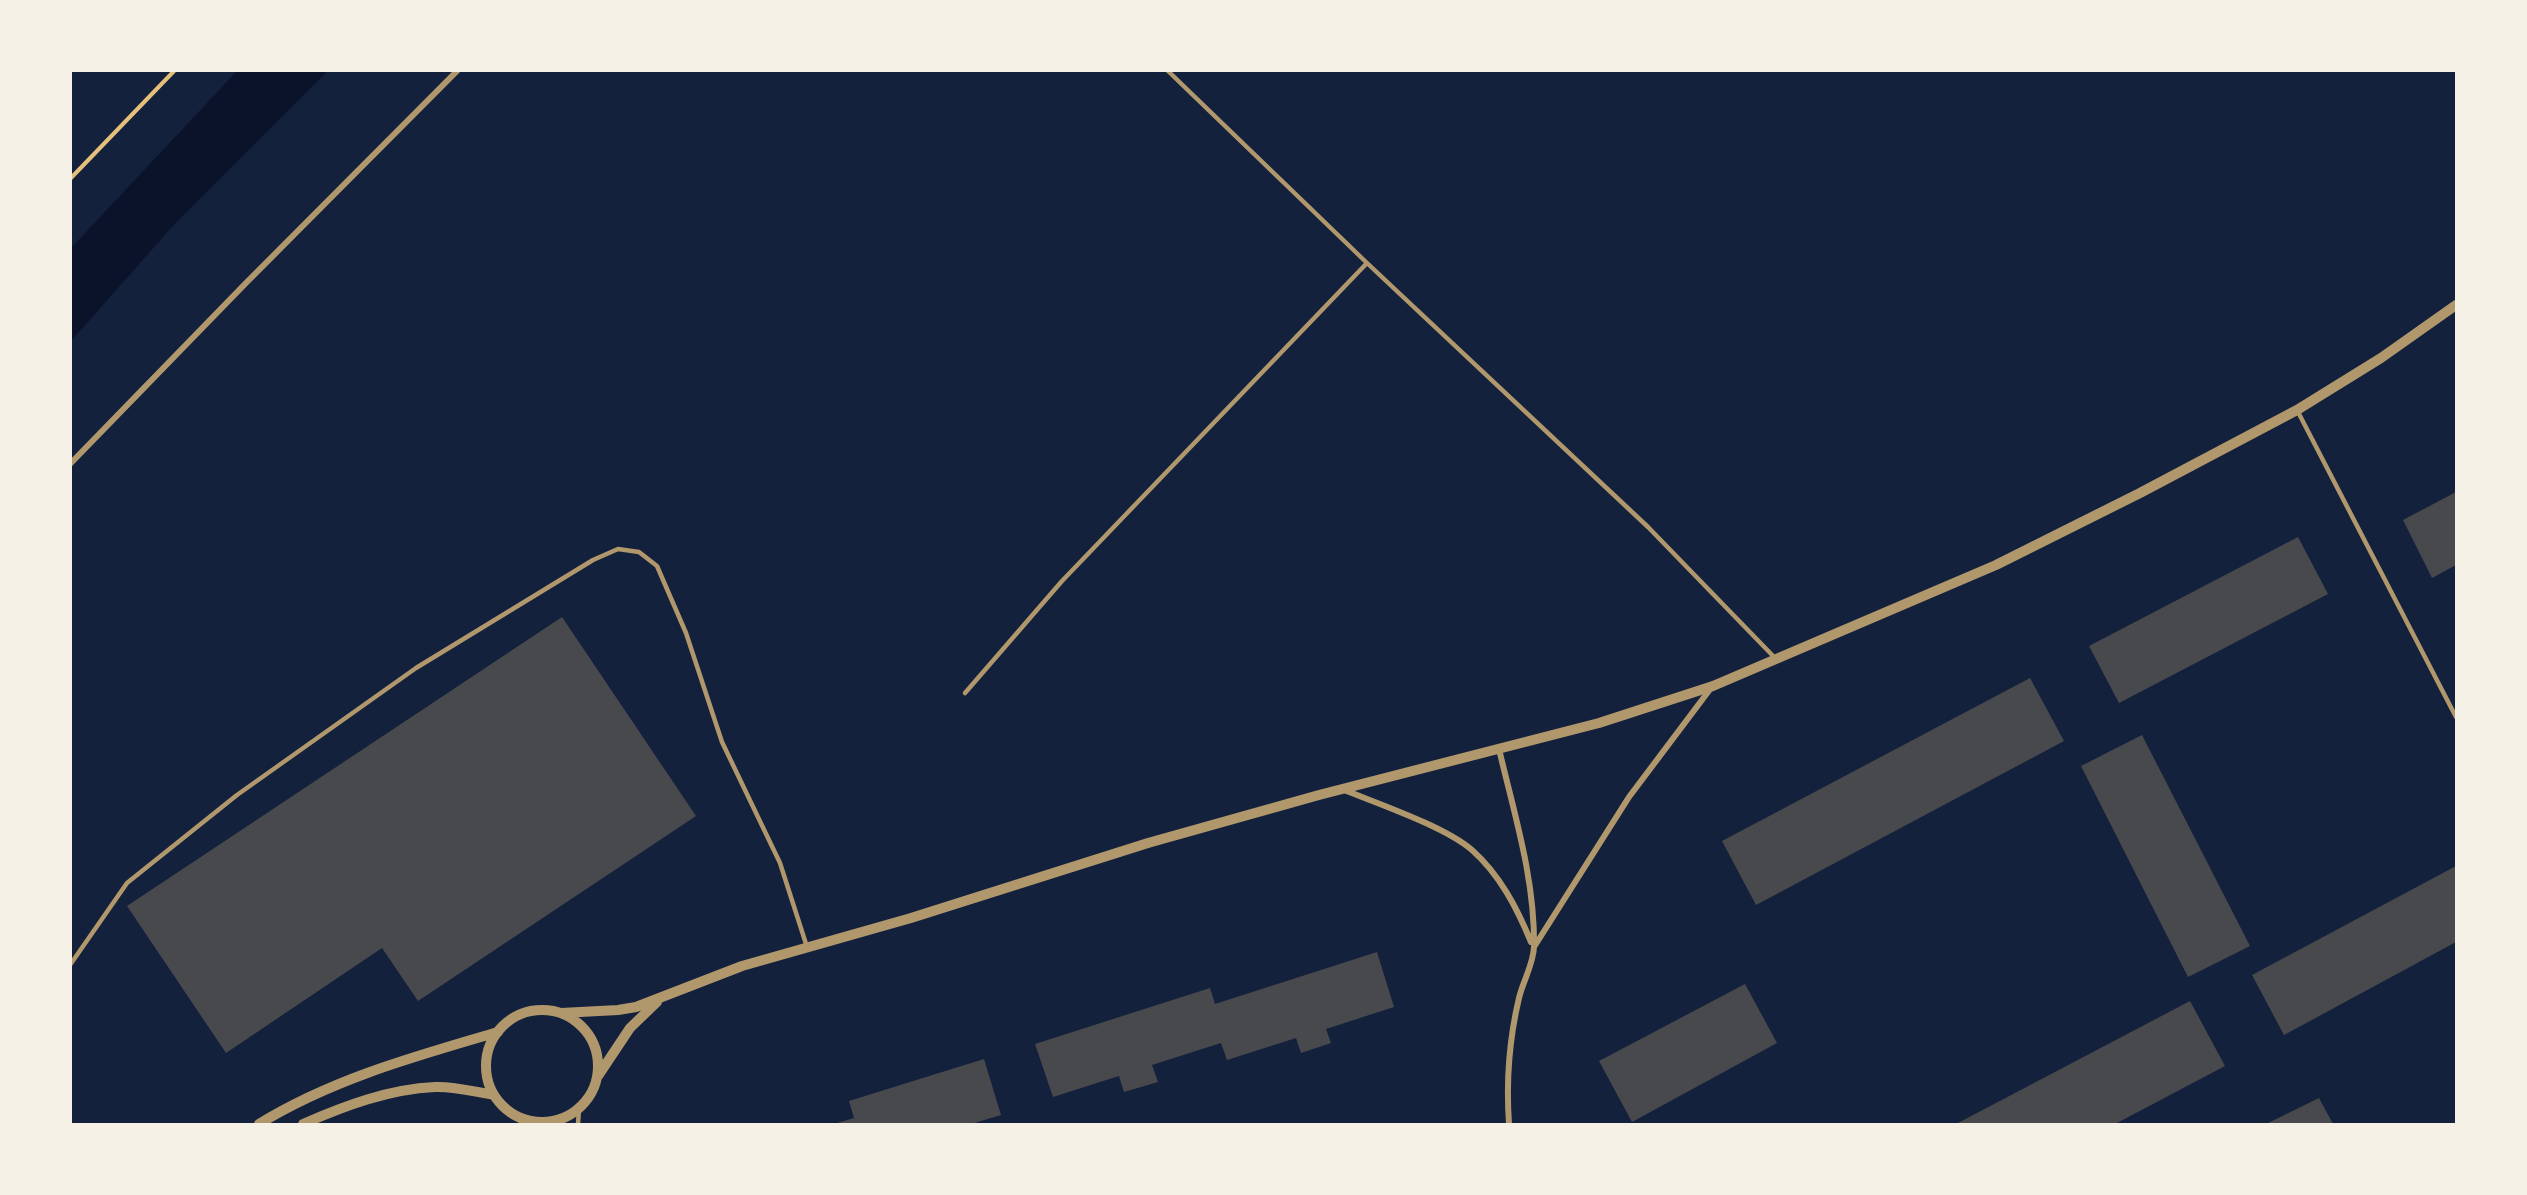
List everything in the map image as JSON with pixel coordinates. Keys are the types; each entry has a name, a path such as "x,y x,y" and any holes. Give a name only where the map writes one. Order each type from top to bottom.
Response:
{"street":[{"path":"70,464 458,70"},
{"path":"662,998 630,1028 598,1076 592,1094 579,1109 563,1119 527,1122 507,1110 494,1095 488,1080 486,1063 490,1047 498,1032 511,1020 526,1013 542,1010 561,1013 618,1010 662,998 742,966 911,918 1148,843 1342,789 1599,723 1713,686 1996,565 2140,493 2297,410 2381,358 2457,305"},
{"path":"1509,1125 1507,1100 1509,1044 1534,948 1629,797 1713,686"},
{"path":"1499,749 1528,878 1534,948"},
{"path":"1342,789 1442,832 1471,849 1492,871 1516,906 1534,948"},
{"path":"561,1013 579,1023 591,1038 598,1056 598,1076"},
{"path":"258,1125 334,1086 418,1055 498,1032"},
{"path":"303,1125 341,1108 404,1091 436,1086 494,1095"}],"lane":[{"path":"1167,70 1367,263 1648,527 1777,660"},
{"path":"964,693 1062,581 1367,263"},
{"path":"2297,410 2457,717"},
{"path":"70,965 127,883 237,795 416,668 593,560 618,549 639,552 657,566 686,633 722,742 780,863 807,948"},
{"path":"578,1125 579,1109"}],"path":[{"path":"70,179 175,70"}],"water":[{"path":"237,71 328,71 173,226 71,341 71,248"}],"building":[{"path":"2456,492 2456,565 2432,578 2403,520"},
{"path":"2298,537 2328,594 2119,703 2089,646"},
{"path":"562,617 696,816 418,1001 382,948 226,1053 127,906"},
{"path":"2030,678 2064,741 1756,905 1722,841"},
{"path":"2142,735 2250,946 2188,977 2081,766"},
{"path":"2456,866 2456,942 2284,1035 2252,975"},
{"path":"1377,952 1394,1007 1326,1029 1331,1043 1301,1053 1296,1038 1227,1060 1221,1043 1152,1065 1158,1082 1124,1092 1119,1076 1053,1097 1035,1044 1210,988 1215,1004"},
{"path":"1745,984 1777,1043 1632,1122 1599,1061"},
{"path":"2190,1001 2225,1066 2115,1124 1956,1124"},
{"path":"984,1059 1001,1115 971,1124 834,1124 854,1118 849,1101"},
{"path":"2319,1098 2333,1124 2266,1124"}]}
